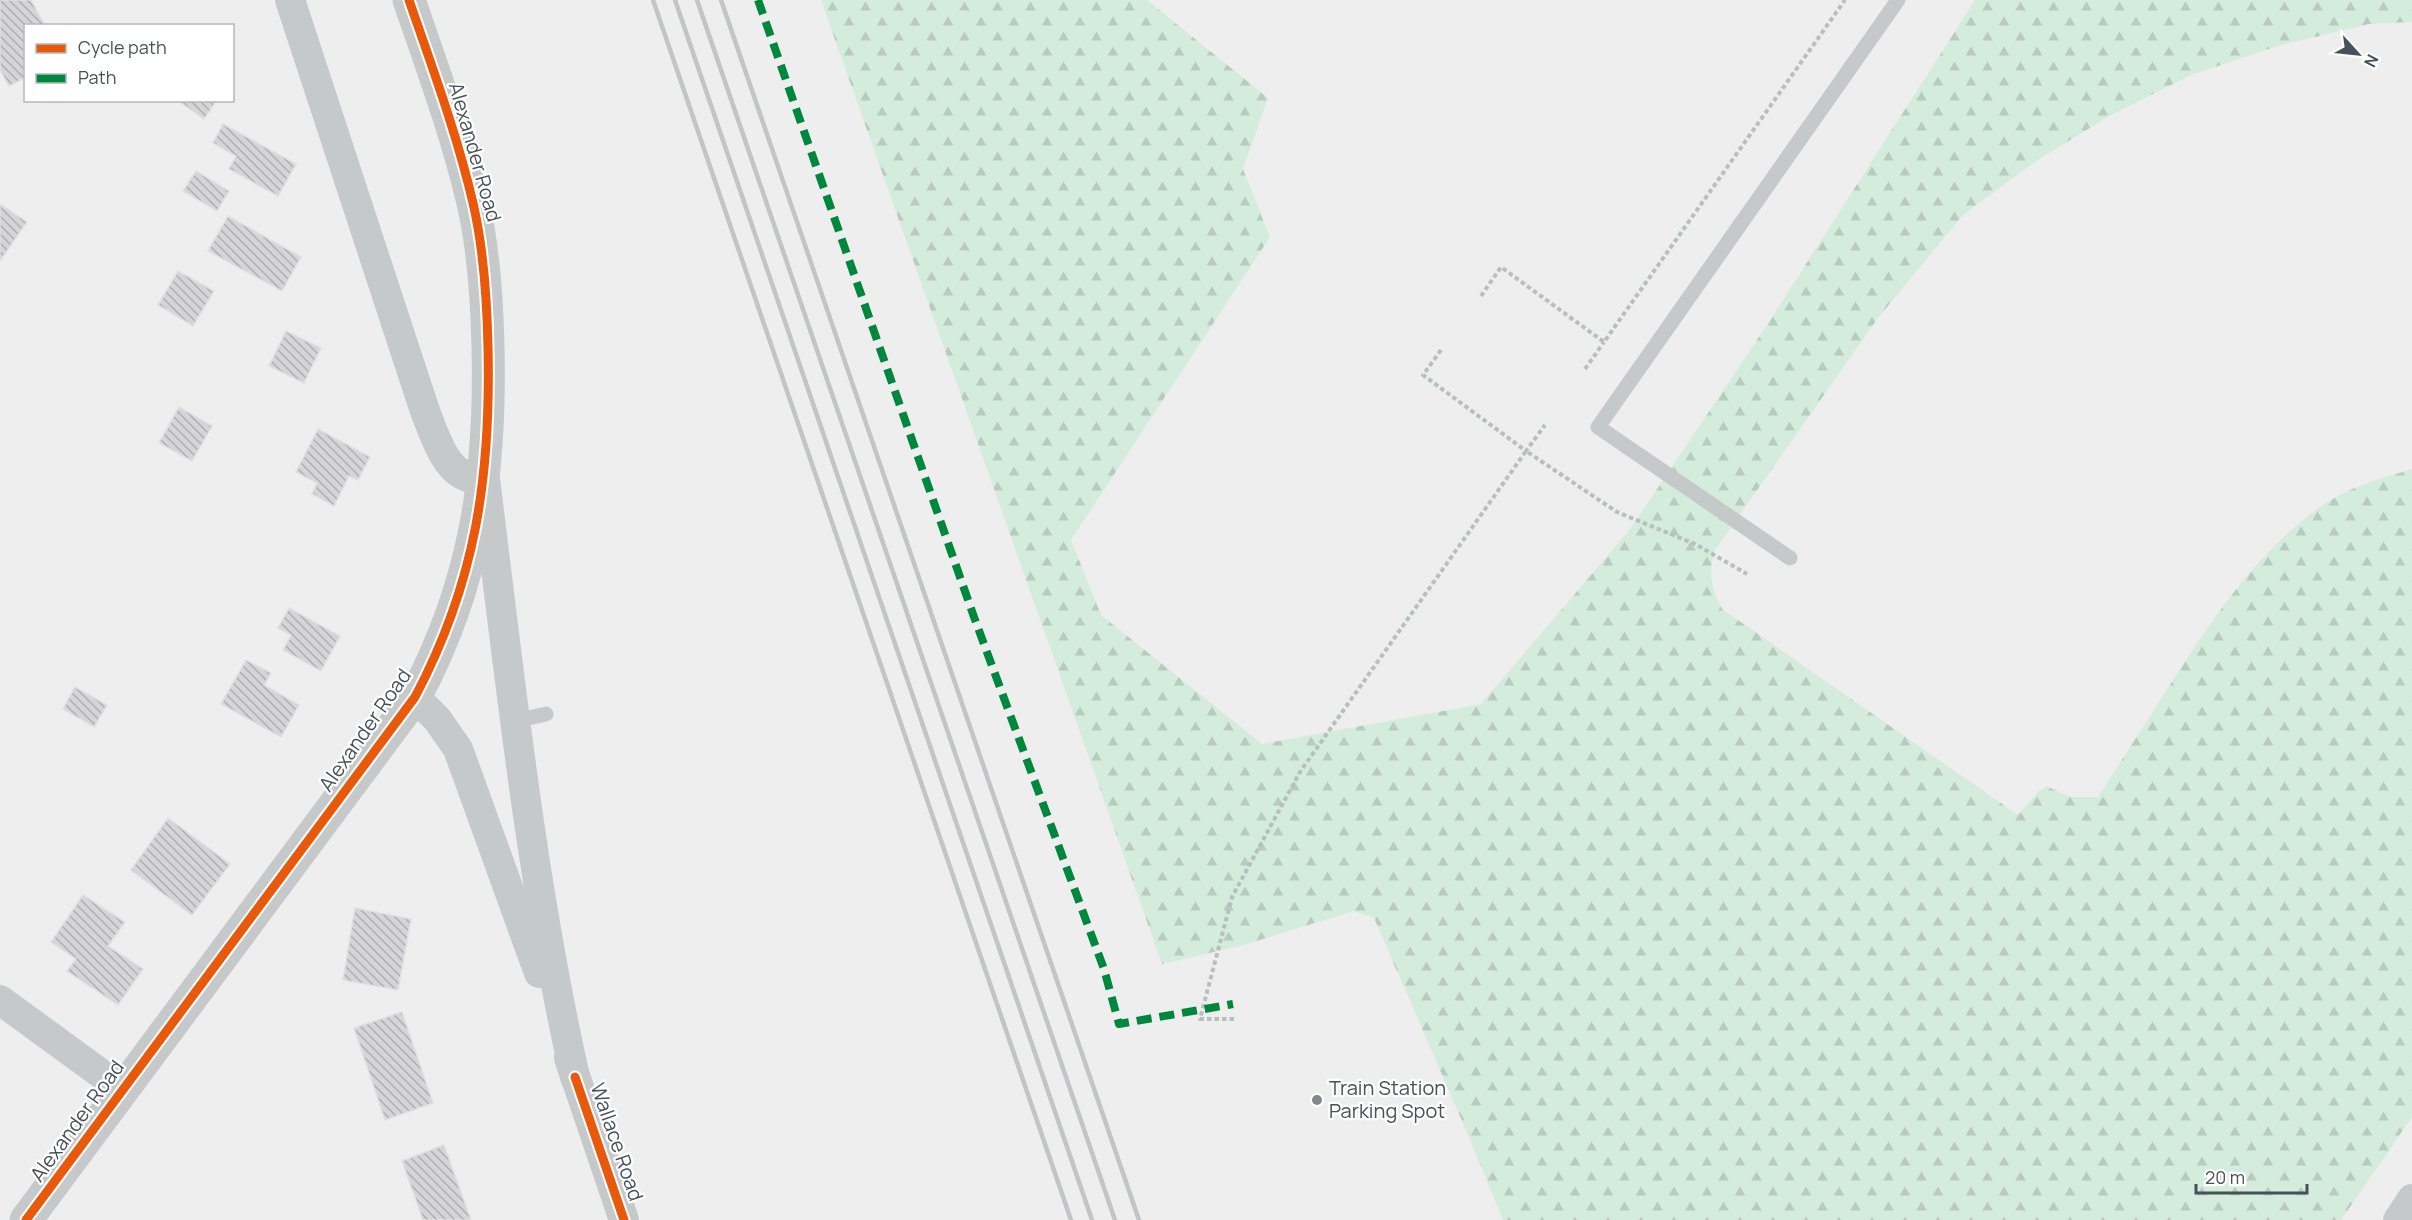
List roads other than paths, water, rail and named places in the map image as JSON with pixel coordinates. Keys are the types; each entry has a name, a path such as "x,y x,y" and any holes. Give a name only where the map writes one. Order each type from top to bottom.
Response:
{"street":[{"path":"290,0 421,399 440,449 452,466 464,476 474,480 484,479 515,721 557,997 575,1077"},
{"name":"Alexander Road","path":"26,1220 415,697 440,646 458,599 468,567 484,479 489,358 485,280 474,204 459,148 409,0"},
{"name":"Wallace Road","path":"415,697 437,719 458,749 624,1220"},
{"path":"0,1000 122,1089"},
{"path":"2398,1220 2412,1199"}],"lane":[{"path":"1790,558 1598,427 1898,0"},
{"path":"515,721 546,714"}],"railway":[{"path":"653,0 1071,1220"},
{"path":"675,0 1092,1220"},
{"path":"697,0 1115,1220"},
{"path":"721,0 1139,1220"}],"place":[{"name":"Train Station Parking Spot","path":"1317,1100"}]}
